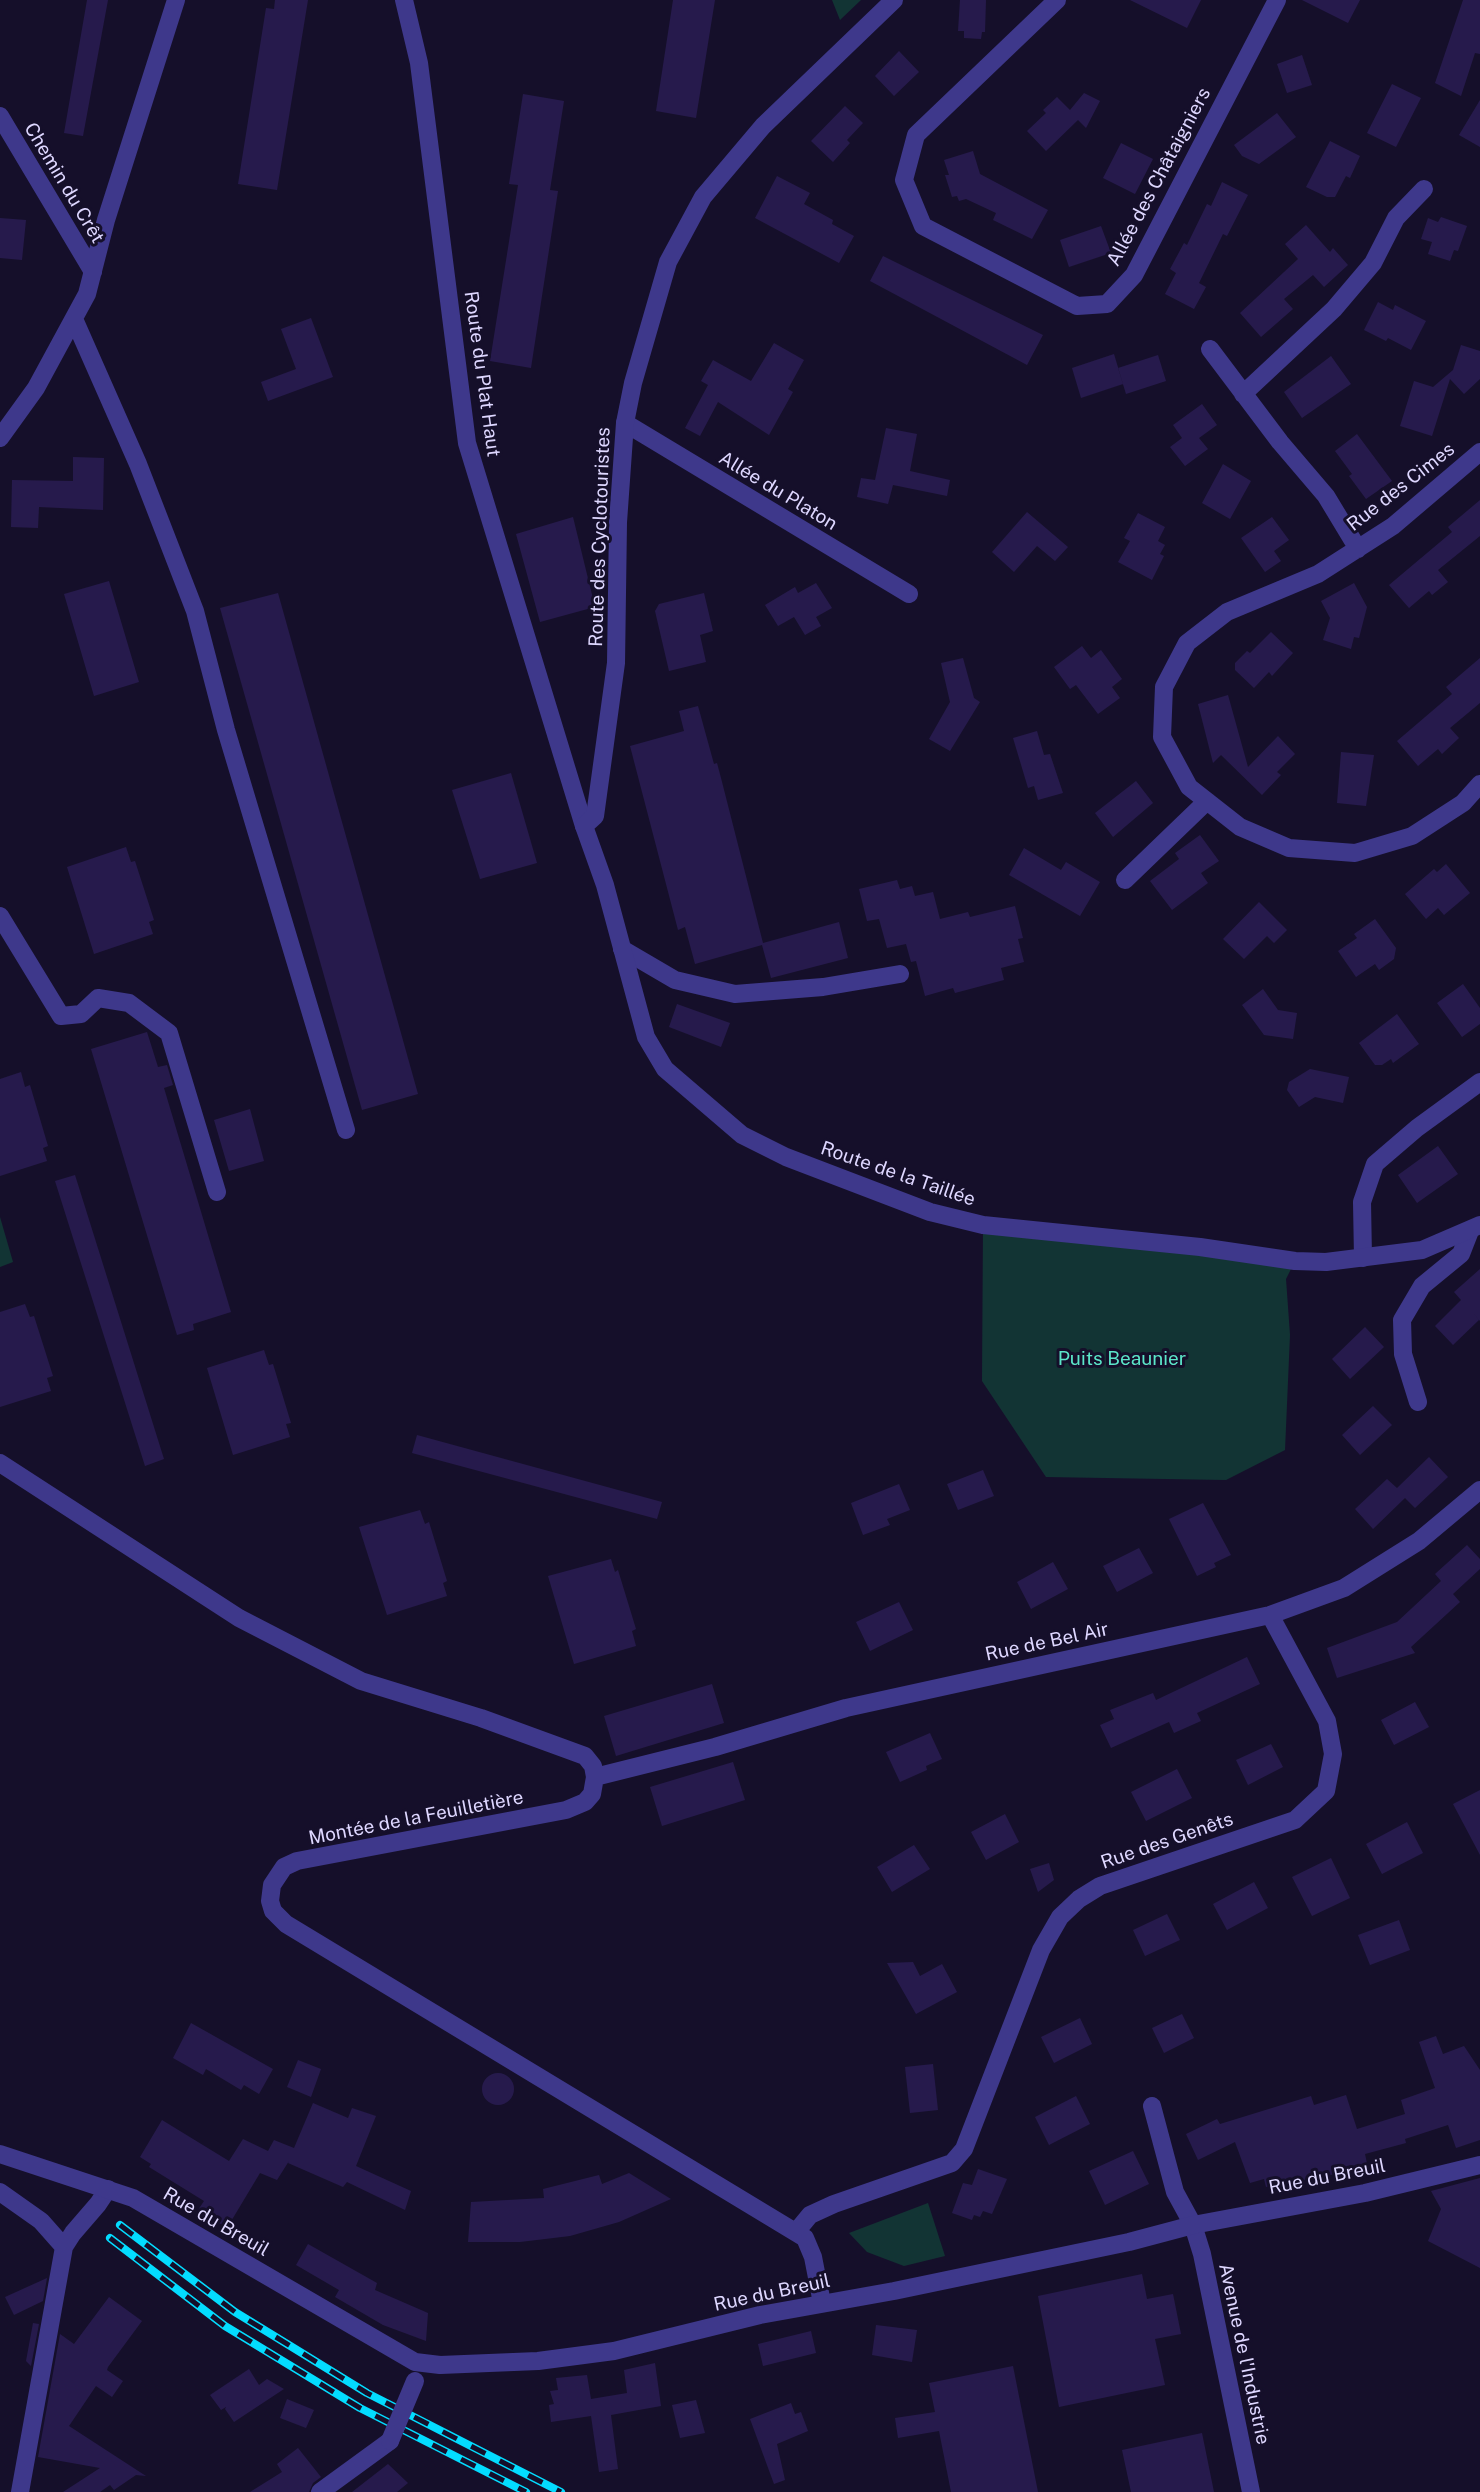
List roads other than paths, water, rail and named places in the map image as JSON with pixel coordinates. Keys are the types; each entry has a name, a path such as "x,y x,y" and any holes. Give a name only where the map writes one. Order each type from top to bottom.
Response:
{"street":[{"path":"0,438 36,388 87,294 106,220 176,0"},
{"name":"Route du Plat Haut","path":"404,0 419,63 467,443 584,826"},
{"name":"Route des Cyclotouristes","path":"584,826 595,816 616,663 618,522 625,423 644,340 668,262 703,197 763,126 894,0"},
{"name":"Allée des Châtaigniers","path":"1057,0 916,135 904,180 923,226 1076,306 1107,304 1134,275 1277,0"},
{"name":"Chemin du Crêt","path":"0,116 93,272"},
{"path":"1243,394 1334,309 1373,263 1396,218 1424,189"},
{"path":"74,319 138,464 195,611 226,730 346,1130"},
{"path":"1210,349 1279,442 1326,496 1358,549"},
{"name":"Allée du Platon","path":"625,423 909,594"},
{"name":"Rue des Cimes","path":"1480,452 1393,526 1358,549 1318,574 1227,612 1187,643 1164,687 1162,737 1189,787 1240,827 1289,848 1355,853 1412,836 1463,803 1480,784"},
{"path":"1125,880 1207,801"},
{"name":"Route de la Taillée","path":"584,826 599,867 646,1037 665,1069 742,1135 786,1157 930,1212 983,1225 1200,1247 1295,1261 1326,1262 1422,1250 1475,1228"},
{"path":"0,916 61,1016 81,1014 98,998 129,1003 169,1033 217,1192"},
{"path":"622,949 675,980 735,994 823,987 900,974"},
{"path":"1363,1258 1362,1202 1375,1164 1417,1128 1480,1082"},
{"path":"1418,1402 1404,1354 1402,1320 1422,1286 1461,1254 1475,1228"},
{"path":"0,1463 263,1631 361,1681 481,1718 586,1756 593,1766 595,1777"},
{"name":"Rue de Bel Air","path":"595,1777 715,1747 846,1708 1270,1615 1344,1588 1419,1541 1480,1490"},
{"name":"Rue des Genêts","path":"796,2232 810,2215 952,2163 964,2149 1041,1950 1060,1917 1079,1899 1100,1886 1295,1820 1326,1791 1333,1754 1327,1721 1270,1615"},
{"name":"Montée de la Feuilletière","path":"595,1777 592,1794 585,1802 566,1810 297,1861 284,1867 272,1885 270,1901 274,1911 286,1924 805,2238 810,2245 821,2303"},
{"name":"Avenue de l'Industrie","path":"1152,2106 1175,2192 1193,2225 1202,2254 1251,2492"},
{"name":"Rue du Breuil","path":"0,2154 133,2198 415,2362 440,2365 538,2361 614,2351 760,2315 1116,2245 1193,2225 1365,2193 1480,2165"},
{"path":"20,2492 64,2247 108,2189"},
{"path":"0,2192 41,2221 64,2247"},
{"path":"320,2492 390,2441 415,2381 415,2362"}],"railway":[{"path":"120,2225 235,2312 367,2393 561,2492"},
{"path":"110,2238 225,2326 360,2408 526,2492"}],"park label":[{"name":"Puits Beaunier","path":"1122,1359"}]}
